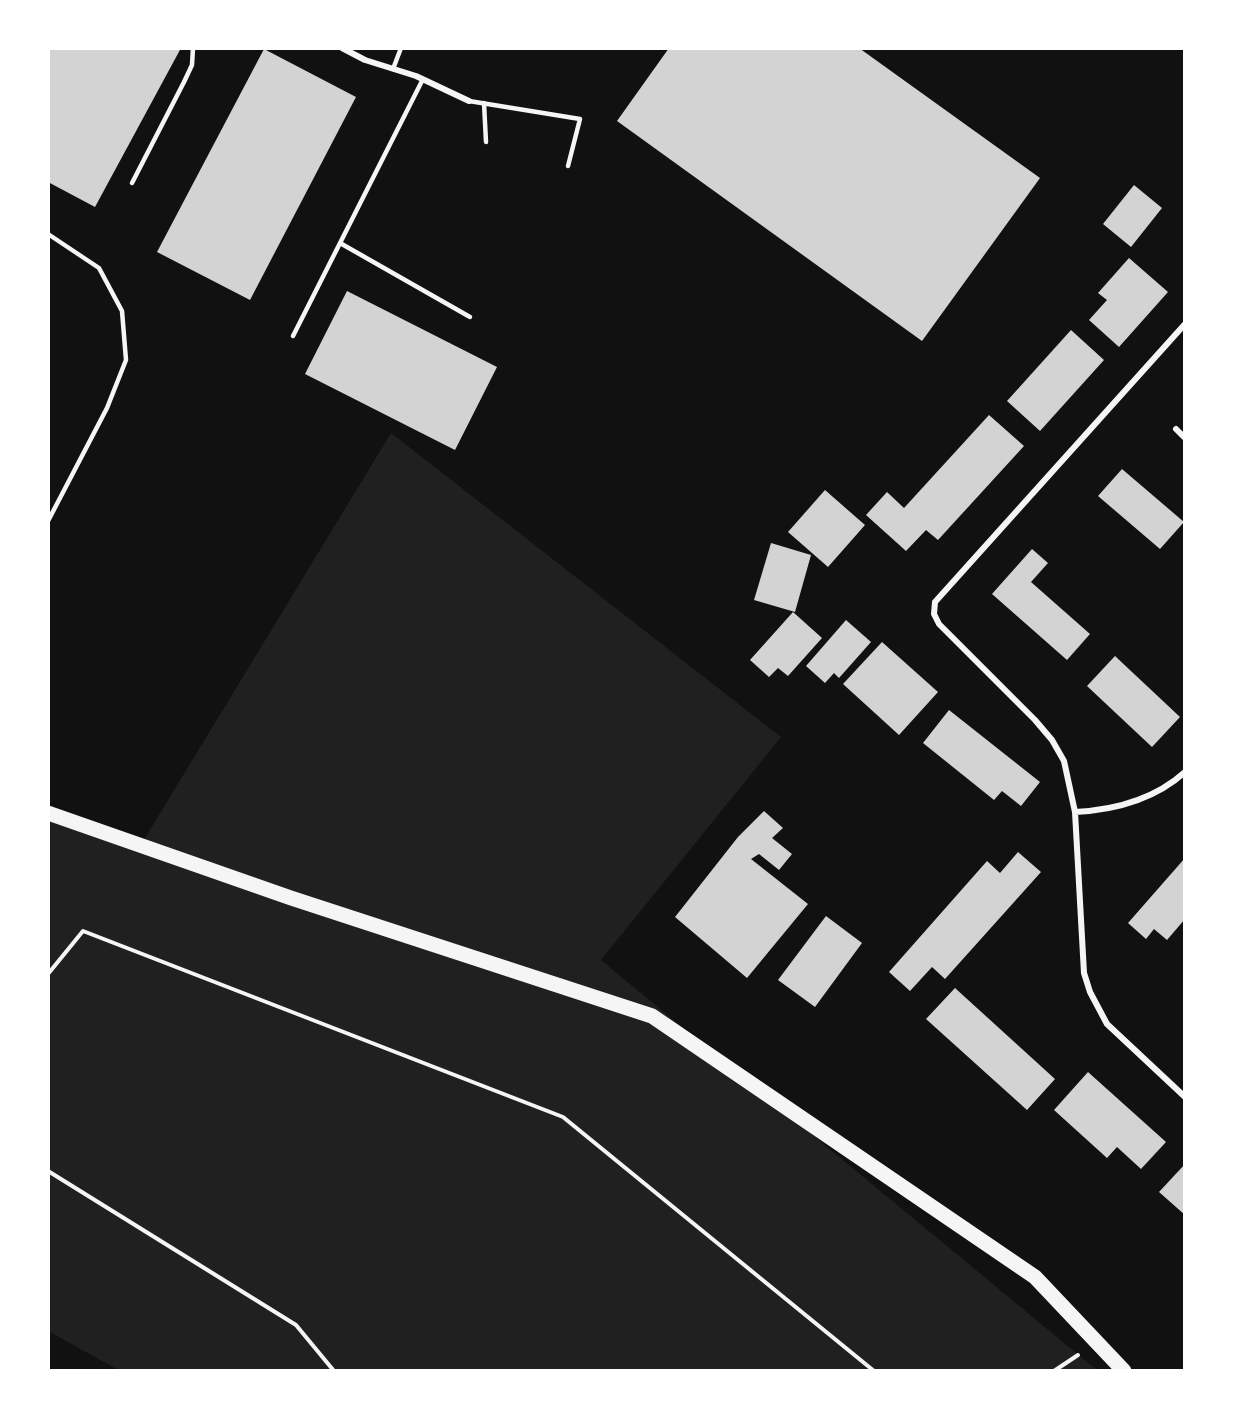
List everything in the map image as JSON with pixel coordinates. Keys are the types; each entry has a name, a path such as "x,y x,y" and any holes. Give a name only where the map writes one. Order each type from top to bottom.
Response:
{"main road":[{"path":"48,813 291,898 652,1016 1035,1277 1124,1371"}],"street":[{"path":"342,48 365,60 423,79 469,101"},
{"path":"1185,324 935,602 934,614 939,624 1052,740 1064,761 1075,812 1084,973 1090,992 1107,1024 1185,1097"},
{"path":"1176,429 1185,438"},
{"path":"1075,812 1107,810 1129,804 1158,790 1185,772"}],"lane":[{"path":"132,183 188,74 193,48"},
{"path":"393,69 401,48"},
{"path":"293,336 423,79"},
{"path":"469,101 580,119 568,166"},
{"path":"484,103 486,142"},
{"path":"48,234 99,268 122,311 126,360 107,408 48,521"},
{"path":"340,243 470,317"}],"path":[{"path":"48,974 83,931 563,1117 874,1371"},
{"path":"48,1171 296,1325 334,1371"}],"shaded area":[{"path":"391,433 781,737 601,960 1098,1371 120,1371 48,1331 48,813 142,843"}],"building":[{"path":"48,48 181,48 95,207 48,182"},
{"path":"669,48 859,48 1040,178 922,341 617,121"},
{"path":"264,49 356,97 250,300 157,252"},
{"path":"1134,185 1162,208 1131,247 1103,224"},
{"path":"1129,258 1168,292 1119,347 1089,320 1107,300 1098,293"},
{"path":"347,291 497,367 455,450 305,374"},
{"path":"1071,330 1104,360 1040,431 1007,401"},
{"path":"989,415 1024,446 938,540 926,530 906,551 866,515 887,492 904,508"},
{"path":"1122,469 1184,522 1160,549 1098,496"},
{"path":"825,490 865,525 828,567 788,532"},
{"path":"771,543 811,555 795,612 754,600"},
{"path":"1032,549 1048,563 1031,582 1090,634 1067,660 992,594"},
{"path":"793,612 822,638 788,676 778,668 769,677 750,660"},
{"path":"846,620 871,642 839,678 834,673 825,683 806,666"},
{"path":"882,642 938,692 899,735 843,684"},
{"path":"1115,656 1180,717 1152,747 1087,686"},
{"path":"949,710 1040,782 1021,806 1002,791 994,800 923,743"},
{"path":"764,811 783,828 772,838 792,854 779,870 759,854 751,859 808,904 747,978 675,917 738,837"},
{"path":"1018,852 1041,872 945,979 932,967 910,991 889,972 987,861 1000,873"},
{"path":"1185,858 1185,919 1167,940 1154,929 1146,939 1128,923"},
{"path":"826,916 862,943 815,1007 778,980"},
{"path":"955,988 1055,1079 1027,1110 926,1019"},
{"path":"1088,1072 1166,1142 1141,1169 1117,1147 1107,1158 1054,1110"},
{"path":"1185,1164 1185,1215 1159,1192"}]}
